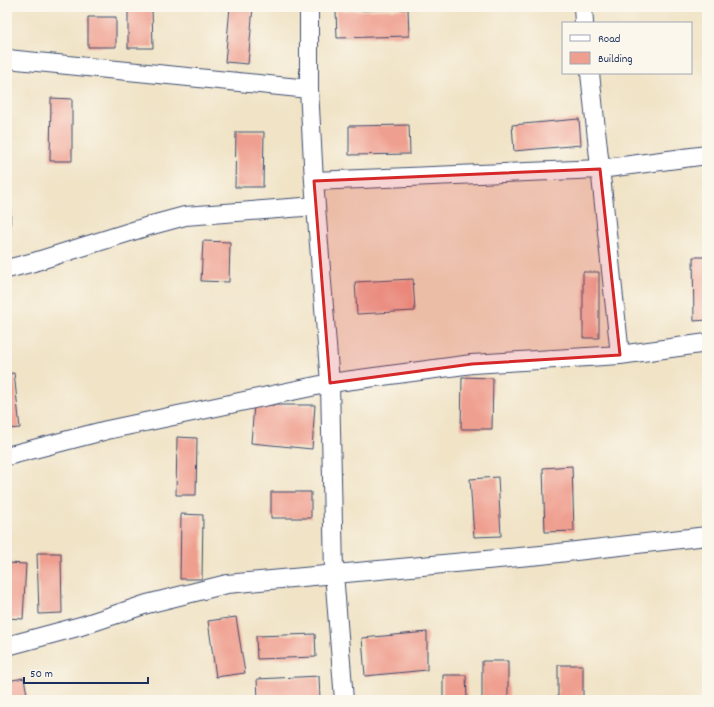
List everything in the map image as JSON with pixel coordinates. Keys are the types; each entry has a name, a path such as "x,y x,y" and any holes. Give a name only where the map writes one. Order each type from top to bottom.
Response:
{"street":[{"path":"309,7 310,89 314,181 330,383 334,573 344,700"},
{"path":"583,7 584,22"},
{"path":"7,59 310,89"},
{"path":"590,74 620,355"},
{"path":"314,181 600,168 707,155"},
{"path":"7,269 185,216 316,206"},
{"path":"7,456 107,430 330,383 472,364 620,355 707,343"},
{"path":"7,646 82,626 147,604 227,584 540,555 707,536"}],"highlighted area":[{"path":"600,169 620,355 472,364 330,383 314,181"}],"building":[{"path":"128,7 152,7 153,48 128,48"},
{"path":"230,7 253,7 248,64 225,62"},
{"path":"408,9 409,36 337,38 336,11"},
{"path":"88,17 116,17 116,47 88,47"},
{"path":"51,98 72,99 72,161 50,161"},
{"path":"579,119 581,145 514,151 512,125"},
{"path":"409,125 410,154 349,155 349,126"},
{"path":"236,132 264,132 263,187 235,187"},
{"path":"7,190 11,190 10,247 7,247"},
{"path":"203,241 230,242 229,282 201,281"},
{"path":"693,257 707,257 707,320 694,321"},
{"path":"583,272 599,272 599,338 583,338"},
{"path":"413,279 415,311 357,314 355,282"},
{"path":"14,373 20,428 7,429 7,374"},
{"path":"462,377 493,378 492,429 461,429"},
{"path":"254,405 315,405 312,449 251,443"},
{"path":"177,437 197,438 196,495 176,495"},
{"path":"572,466 574,531 545,532 543,468"},
{"path":"498,477 501,536 474,537 470,479"},
{"path":"271,492 311,492 311,518 271,518"},
{"path":"181,514 203,515 202,579 180,579"},
{"path":"37,553 61,553 62,613 39,614"},
{"path":"7,563 26,564 23,619 7,618"},
{"path":"236,617 245,673 216,677 208,621"},
{"path":"427,632 427,670 365,676 362,638"},
{"path":"315,634 316,657 257,659 256,636"},
{"path":"482,661 508,661 508,700 482,700"},
{"path":"558,665 583,665 583,700 558,700"},
{"path":"443,675 466,675 467,700 443,700"},
{"path":"319,676 320,699 258,700 257,679"},
{"path":"24,678 28,700 9,700 7,681"}]}
